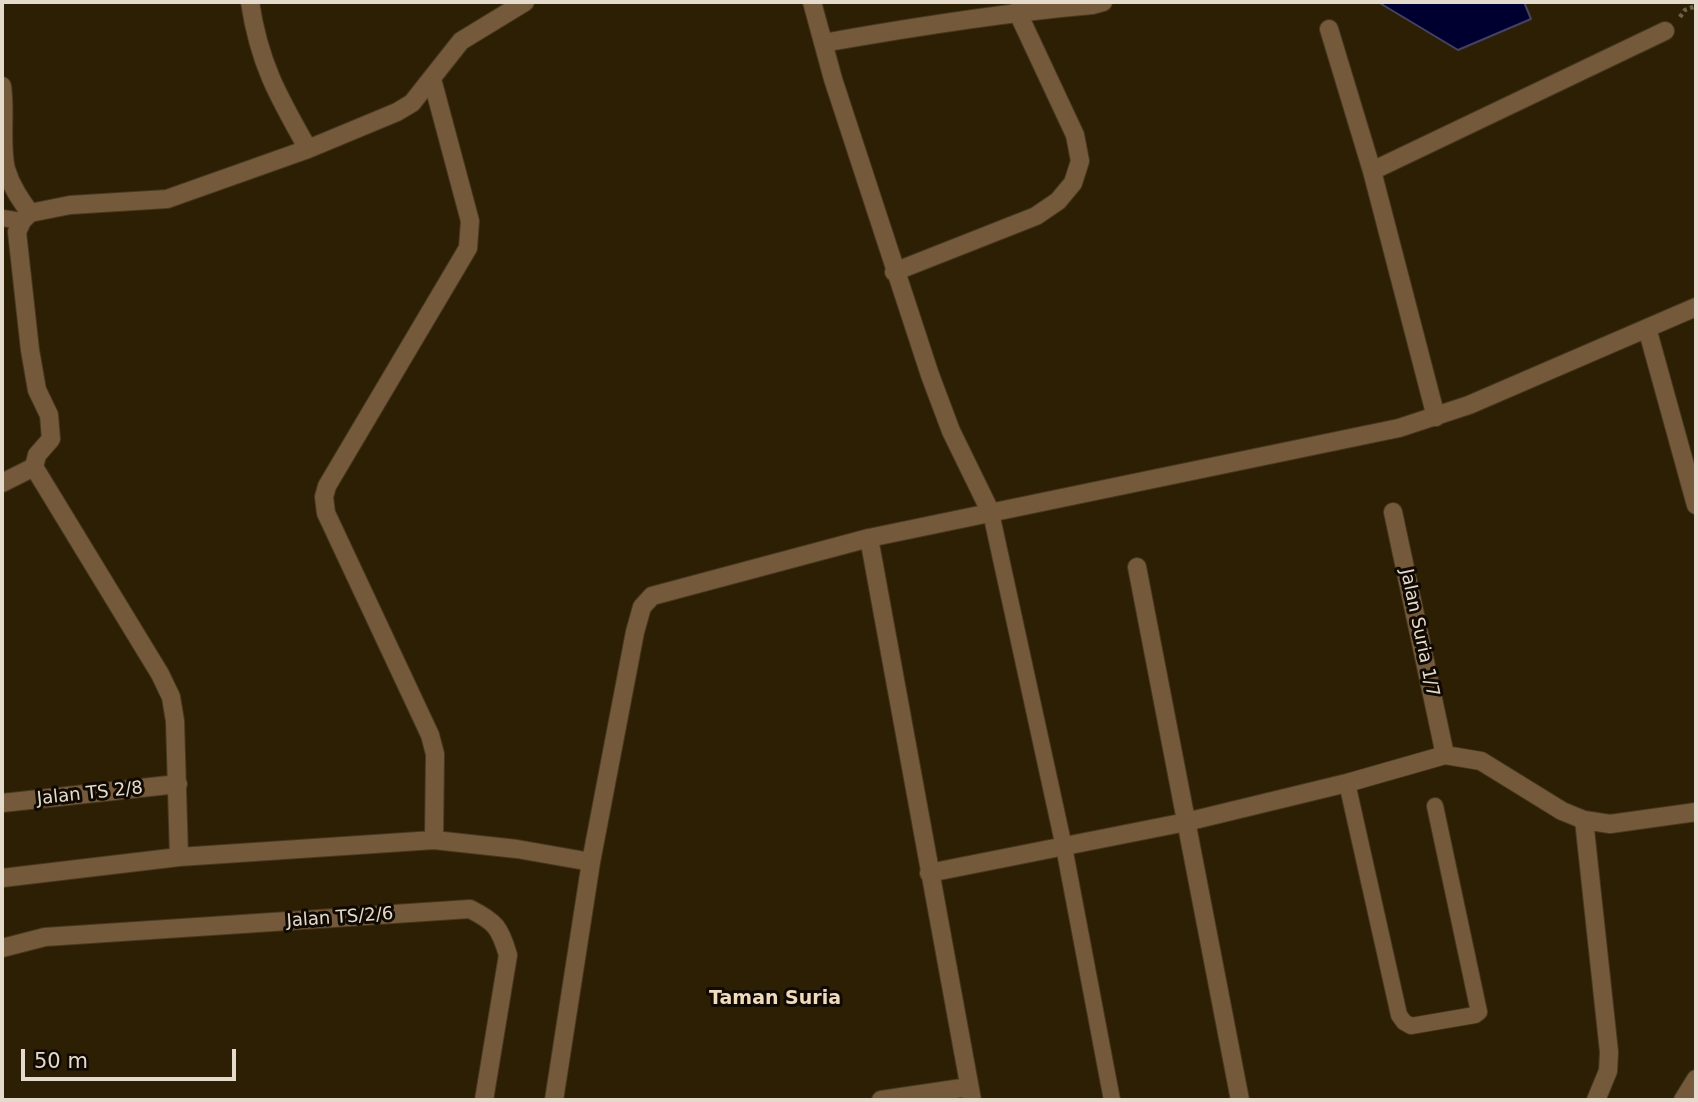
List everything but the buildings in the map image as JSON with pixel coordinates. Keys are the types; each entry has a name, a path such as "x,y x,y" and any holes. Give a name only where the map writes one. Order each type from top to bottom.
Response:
{"street":[{"path":"250,2 261,58 308,149"},
{"path":"179,857 175,721 171,697 139,638 34,467 37,455 51,439 49,415 37,390 30,350 17,232 26,217 70,205 167,199 308,149 397,112 412,103 461,41 525,2"},
{"path":"812,2 833,79 894,272 951,431 991,513"},
{"path":"823,43 947,21 1103,2"},
{"path":"894,272 1036,216 1058,201 1073,183 1080,162 1075,135 1017,11"},
{"path":"1329,29 1372,171 1436,417"},
{"path":"1372,171 1665,32"},
{"path":"432,79 470,221 468,248 333,475 324,497 326,513 430,734 436,761 434,840"},
{"path":"2,86 5,103 5,166 26,217"},
{"path":"554,1100 591,862 635,632 642,607 652,596 869,538 1399,428 1469,405 1696,307"},
{"path":"1647,328 1696,505"},
{"path":"2,483 34,467"},
{"name":"Jalan Suria 1/7","path":"1393,512 1445,755"},
{"path":"869,538 970,1093 881,1100"},
{"path":"1137,567 1240,1100"},
{"path":"929,873 1186,822 1347,783 1445,755 1480,761 1562,811 1584,820 1611,824 1696,812"},
{"name":"Jalan TS 2/8","path":"2,803 178,784"},
{"path":"1584,820 1609,1052 1608,1071 1596,1100"},
{"path":"2,878 179,857 434,840 517,849 591,862"},
{"name":"Jalan TS/2/6","path":"2,948 45,937 470,909 490,919 501,933 508,955 484,1100"},
{"path":"1683,1100 1696,1079"}],"lane":[{"path":"2,218 26,217"},
{"path":"991,513 1063,847 1112,1100"},
{"path":"1347,783 1399,1015 1411,1026 1475,1015 1479,1012 1435,806"}],"path":[{"path":"1685,10 1696,6"}],"shaded area":[{"path":"1378,2 1524,2 1531,19 1458,50"}],"district":[{"name":"Taman Suria","path":"775,999"}]}
